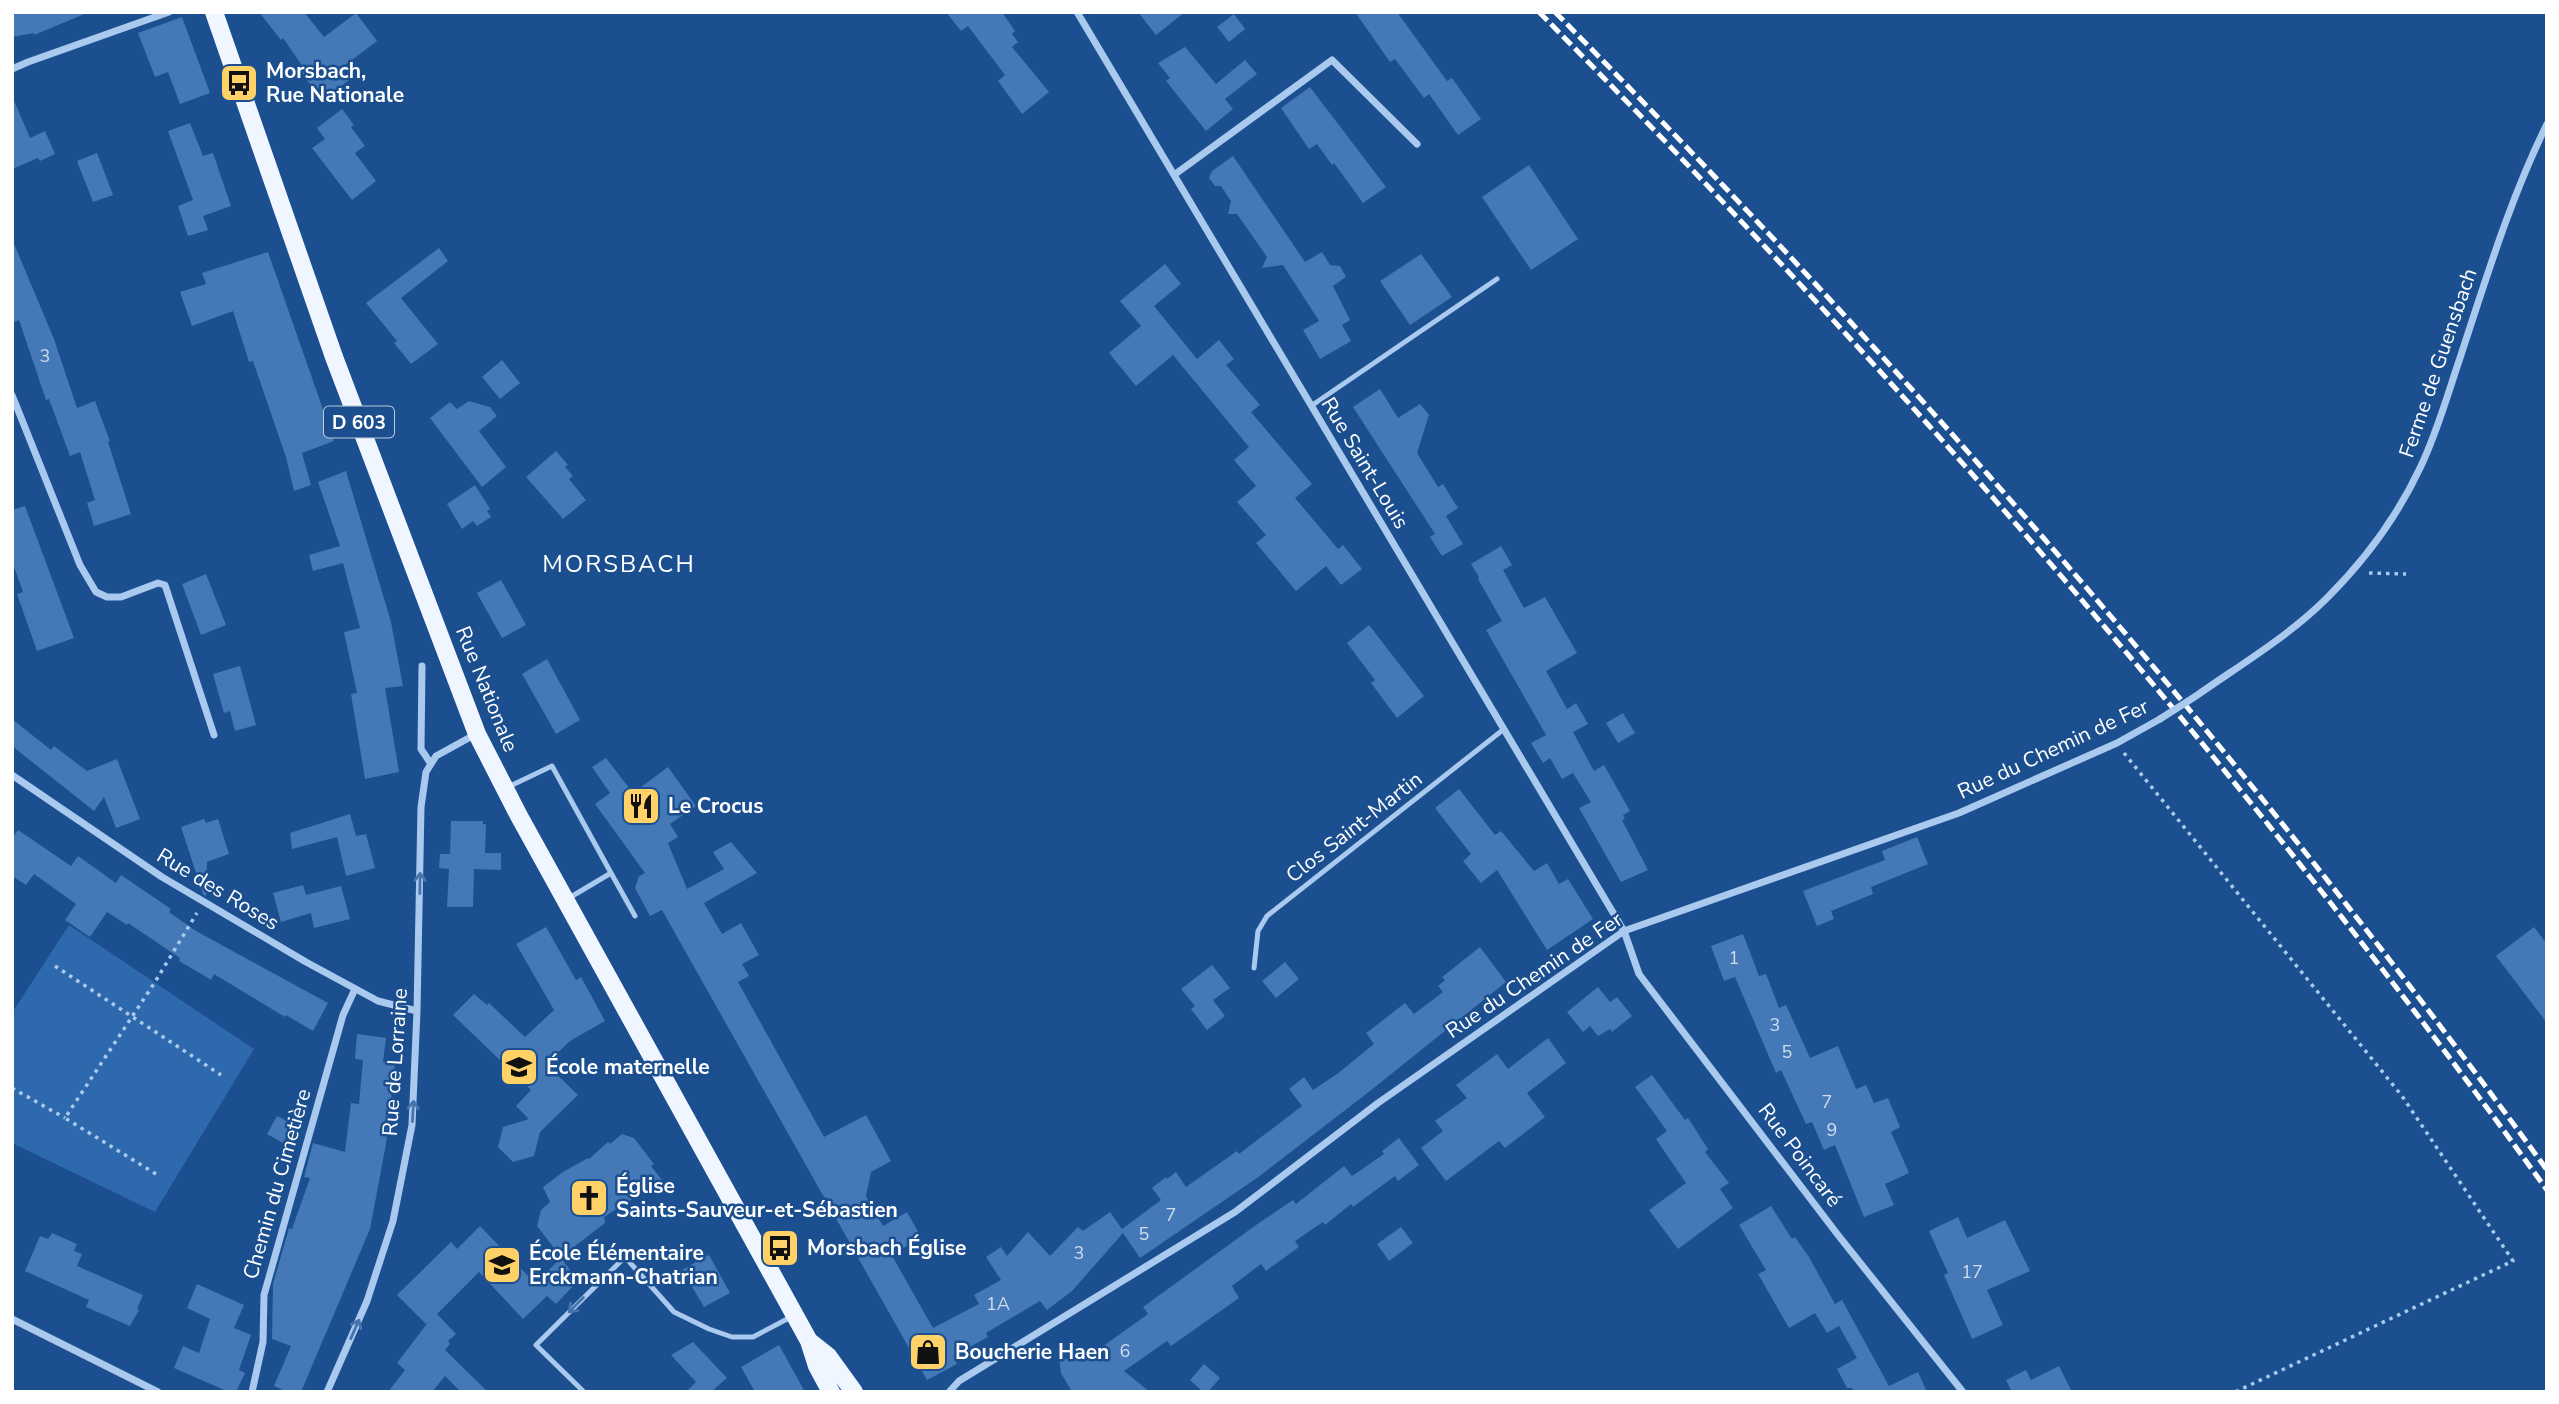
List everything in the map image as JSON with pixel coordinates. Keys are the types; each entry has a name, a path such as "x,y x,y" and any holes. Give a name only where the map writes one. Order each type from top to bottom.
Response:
{"main road":[{"name":"Rue Nationale","path":"214,12 334,357 477,734 809,1341 817,1366 831,1392"},
{"name":"Rue Nationale","path":"809,1341 828,1356 854,1392"}],"street":[{"path":"12,69 169,12"},
{"name":"Rue Saint-Louis","path":"1077,12 1624,931"},
{"path":"1174,175 1332,60 1417,144"},
{"name":"Ferme de Guensbach","path":"2196,696 2294,627 2328,597 2400,506 2420,470 2438,427 2508,213 2547,124"},
{"path":"12,395 80,565 96,592 107,597 121,597 158,583 165,584 214,735"},
{"path":"422,666 421,748 431,764 436,756 477,734"},
{"name":"Rue du Chemin de Fer","path":"949,1392 959,1381 1235,1212 1378,1103 1624,931 1959,813 2116,743 2161,719 2196,696"},
{"name":"Rue de Lorraine","path":"327,1392 367,1301 393,1221 412,1125 421,807 426,772 431,764"},
{"name":"Rue des Roses","path":"12,775 162,877 204,902 378,1001 417,1011"},
{"name":"Rue Poincaré","path":"1624,931 1639,974 1838,1235 1963,1392"},
{"name":"Chemin du Cimetière","path":"252,1392 263,1342 264,1295 343,1015 355,989"},
{"path":"12,1319 158,1392"}],"lane":[{"path":"1311,406 1497,279"},
{"name":"Clos Saint-Martin","path":"1254,968 1258,931 1267,916 1504,729"},
{"path":"505,788 552,766 635,916"},
{"path":"566,900 611,873"},
{"path":"584,1392 536,1345 625,1257 674,1312 732,1337 753,1337 795,1315"}],"path":[{"path":"2349,573 2406,574"},
{"path":"2116,743 2402,1096 2513,1261 2235,1392"},
{"path":"65,1118 204,902"},
{"path":"55,966 221,1075"},
{"path":"12,1088 156,1174"}],"shaded area":[{"path":"69,925 254,1049 155,1212 12,1143 12,1013"}],"building":[{"path":"12,12 87,13 34,35 12,37"},
{"path":"259,12 304,12 324,37 356,13 377,41 340,69 349,80 323,100 306,79 300,69 303,67 283,38 281,40"},
{"path":"946,12 1002,12 1015,31 1012,34 1018,42 1012,47 1049,92 1022,114 998,81 1005,75 968,26 961,31"},
{"path":"1138,12 1185,12 1156,35"},
{"path":"1355,12 1397,12 1447,81 1452,78 1481,119 1458,135 1429,94 1424,98 1395,59 1390,62"},
{"path":"1234,14 1245,29 1229,42 1217,27"},
{"path":"182,17 210,93 180,104 168,72 155,77 138,33"},
{"path":"1185,47 1216,84 1245,60 1257,74 1225,99 1233,109 1206,131 1166,81 1170,78 1158,63"},
{"path":"1310,87 1386,187 1363,203 1317,144 1309,149 1281,108"},
{"path":"12,96 30,138 45,131 55,154 12,169"},
{"path":"342,109 365,146 355,153 376,181 352,200 312,148 325,139 317,128"},
{"path":"190,123 203,156 213,153 231,206 203,216 208,230 188,236 178,206 193,200 168,131"},
{"path":"97,153 113,195 93,202 77,161"},
{"path":"1233,156 1305,262 1322,252 1330,265 1340,266 1346,277 1333,286 1350,320 1342,325 1351,341 1320,359 1303,330 1319,321 1283,265 1262,268 1267,257 1237,214 1228,214 1231,201 1221,186 1215,186 1209,178 1212,171"},
{"path":"1529,165 1578,239 1531,270 1482,197"},
{"path":"12,239 54,339 77,408 95,401 110,441 108,442 131,514 94,526 87,503 95,500 80,452 70,456 49,399 46,400 19,320 12,323"},
{"path":"439,248 448,261 401,298 438,344 411,364 394,343 397,341 366,303"},
{"path":"268,252 334,441 302,453 311,485 294,491 286,457 253,361 249,362 233,311 192,326 180,292 206,284 202,273"},
{"path":"1421,254 1452,297 1410,325 1380,281"},
{"path":"1165,264 1181,284 1154,306 1197,359 1219,340 1234,359 1226,365 1260,405 1251,412 1312,484 1295,498 1338,549 1343,545 1362,569 1341,585 1326,566 1296,591 1256,543 1266,535 1237,502 1256,486 1234,460 1249,447 1173,355 1136,386 1109,353 1141,326 1120,301"},
{"path":"502,360 520,383 500,399 482,377"},
{"path":"1380,389 1398,418 1420,404 1429,415 1417,453 1438,487 1443,484 1458,508 1446,516 1463,544 1442,556 1430,537 1435,534 1353,407"},
{"path":"469,401 490,407 497,416 479,431 506,467 482,487 430,418 450,402 457,409"},
{"path":"556,451 568,465 565,467 573,476 569,479 586,500 563,519 526,477"},
{"path":"346,471 391,622 403,686 385,688 399,772 365,779 351,694 357,693 344,632 360,628 343,563 313,571 309,555 340,546 318,482"},
{"path":"475,485 490,509 487,511 491,517 477,526 473,521 462,529 447,504"},
{"path":"25,506 74,638 37,651 17,594 23,592 12,561 12,510"},
{"path":"1501,546 1512,565 1503,570 1524,608 1545,597 1577,653 1546,671 1567,709 1576,703 1588,724 1573,732 1594,771 1604,765 1630,811 1623,815 1625,819 1622,820 1648,870 1621,882 1579,808 1591,802 1573,773 1562,779 1550,758 1543,763 1531,743 1546,735 1486,630 1502,621 1471,564"},
{"path":"206,574 226,625 201,635 182,584"},
{"path":"501,580 526,625 502,638 477,593"},
{"path":"1369,625 1424,696 1397,718 1371,683 1375,680 1347,643"},
{"path":"547,659 580,720 556,734 522,674"},
{"path":"240,666 256,725 235,731 230,711 224,713 213,674"},
{"path":"1623,713 1635,733 1618,743 1606,723"},
{"path":"12,719 51,750 54,746 87,771 117,759 140,819 116,828 104,797 94,811 12,746"},
{"path":"606,758 633,793 668,767 696,806 670,824 678,837 668,843 687,889 724,869 713,852 731,842 757,873 704,903 722,934 741,923 759,955 742,964 749,976 738,982 824,1137 866,1115 891,1161 871,1172 866,1196 883,1226 907,1212 922,1239 891,1254 933,1328 979,1304 974,1295 1001,1280 986,1257 1001,1247 1007,1256 1028,1232 1050,1256 1078,1227 1083,1231 1110,1212 1122,1229 1161,1200 1152,1188 1166,1177 1167,1179 1176,1172 1186,1187 1237,1151 1239,1154 1302,1106 1289,1089 1304,1077 1313,1090 1337,1074 1374,1044 1366,1033 1405,1003 1414,1014 1443,992 1438,986 1445,980 1442,977 1480,947 1506,982 1257,1178 1140,1258 1123,1233 1072,1291 1047,1310 1040,1301 986,1333 988,1337 953,1356 957,1364 927,1380 662,910 650,916 635,888 639,876 645,873 595,804 610,793 592,767"},
{"path":"1459,789 1495,835 1501,831 1534,871 1547,863 1559,884 1568,879 1593,919 1547,950 1497,870 1481,883 1463,861 1471,854 1435,808"},
{"path":"350,814 356,836 366,834 375,868 346,876 337,837 292,849 290,833"},
{"path":"204,819 206,823 218,819 229,854 207,862 206,896 203,894 181,827"},
{"path":"451,821 483,821 483,824 486,824 485,853 501,853 501,870 474,869 473,907 447,907 449,869 439,868 440,854 450,854"},
{"path":"18,830 71,866 78,856 116,883 121,875 171,909 169,912 196,931 328,1003 313,1031 214,974 211,980 179,961 180,958 128,923 127,925 107,912 90,937 65,920 76,904 34,874 26,885 12,876 12,838"},
{"path":"1917,837 1928,864 1871,887 1873,894 1831,911 1834,919 1817,926 1803,891 1885,860 1882,851"},
{"path":"303,885 306,895 341,886 350,919 314,928 311,913 281,922 273,893"},
{"path":"546,927 576,980 581,977 605,1021 570,1041 546,1064 578,1095 540,1132 534,1156 513,1162 498,1147 503,1127 529,1119 516,1106 531,1090 453,1015 474,994 487,1005 489,1003 525,1037 554,1010 516,944"},
{"path":"2534,927 2547,944 2547,1023 2496,956"},
{"path":"1743,934 1759,976 1766,974 1779,1008 1786,1005 1810,1058 1838,1046 1856,1089 1866,1085 1874,1103 1888,1098 1900,1127 1891,1132 1909,1173 1885,1184 1894,1205 1864,1217 1835,1145 1824,1150 1812,1122 1806,1124 1781,1070 1776,1073 1735,977 1724,981 1711,946"},
{"path":"1285,962 1299,979 1276,998 1262,981"},
{"path":"1212,965 1230,988 1213,1000 1225,1016 1207,1030 1191,1009 1195,1006 1181,989"},
{"path":"1598,987 1610,1002 1617,997 1632,1016 1612,1032 1610,1029 1598,1036 1590,1026 1583,1032 1567,1012"},
{"path":"357,1034 386,1038 383,1062 395,1063 386,1144 370,1229 301,1392 287,1392 274,1386 291,1346 272,1339 273,1284 289,1228 292,1229 310,1178 304,1177 313,1143 345,1152 351,1103 359,1104 363,1060 355,1059"},
{"path":"1548,1038 1566,1063 1527,1093 1545,1117 1505,1148 1499,1141 1446,1181 1421,1148 1443,1131 1435,1121 1467,1098 1456,1085 1497,1054 1508,1069"},
{"path":"1652,1075 1685,1120 1688,1118 1708,1149 1705,1152 1729,1183 1720,1189 1733,1208 1678,1249 1649,1210 1686,1183 1656,1139 1667,1131 1635,1087"},
{"path":"277,1116 293,1124 283,1143 267,1134"},
{"name":"Église Saints-Sauveur-et-Sébastien","path":"622,1134 634,1138 654,1164 651,1166 662,1180 604,1217 605,1223 561,1257 537,1226 541,1210 550,1202 543,1187 563,1172 589,1159"},
{"path":"1399,1138 1419,1165 1398,1181 1395,1176 1353,1207 1351,1204 1325,1225 1323,1222 1295,1241 1299,1247 1266,1271 1261,1264 1232,1286 1239,1298 1171,1346 1167,1341 1124,1371 1150,1392 1072,1392 1061,1373 1059,1357 1070,1360 1085,1351 1088,1357 1148,1314 1143,1307 1256,1225 1293,1200 1296,1204 1344,1166 1352,1176 1384,1154 1382,1151"},
{"path":"1771,1206 1792,1239 1795,1237 1809,1257 1835,1304 1842,1300 1889,1386 1918,1372 1927,1392 1854,1392 1852,1388 1847,1388 1837,1369 1857,1358 1839,1326 1827,1333 1815,1313 1789,1328 1758,1274 1766,1270 1739,1225"},
{"path":"1958,1217 1967,1238 2005,1220 2030,1271 1987,1290 2003,1325 1972,1339 1944,1275 1948,1273 1929,1231"},
{"path":"480,1226 535,1283 561,1258 578,1281 556,1304 547,1296 523,1319 479,1272 437,1314 456,1334 448,1341 450,1344 445,1350 488,1392 461,1392 445,1376 432,1392 388,1392 405,1370 397,1363 429,1321 426,1324 397,1295 451,1242 457,1249"},
{"path":"1401,1227 1413,1243 1389,1261 1377,1244"},
{"path":"52,1233 77,1244 74,1251 82,1254 77,1266 143,1295 137,1309 139,1310 130,1326 86,1307 89,1300 25,1271 40,1236 48,1239"},
{"path":"709,1255 730,1293 704,1307 682,1270"},
{"path":"197,1284 244,1305 234,1328 251,1335 239,1370 245,1373 236,1392 229,1392 174,1368 183,1346 199,1353 210,1319 187,1308"},
{"path":"693,1342 727,1378 711,1392 686,1392 696,1382 671,1355"},
{"path":"779,1345 805,1392 755,1392 741,1367"},
{"path":"1204,1364 1220,1378 1208,1392 1203,1392 1190,1380"},
{"path":"2059,1366 2072,1392 2008,1392 2011,1390 2006,1380 2026,1370 2031,1380"}],"railway":[{"path":"1539,12 1807,292 2066,582 2313,880 2432,1034 2547,1190"},
{"path":"1555,12 1819,288 2073,572 2316,866 2547,1170"}],"place":[{"name":"Morsbach, Rue Nationale","path":"239,83"},
{"name":"Le Crocus","path":"641,806"},
{"name":"École maternelle","path":"519,1067"},
{"name":"Église Saints-Sauveur-et-Sébastien","path":"589,1198"},
{"name":"Morsbach Église","path":"780,1248"},
{"name":"École Élémentaire Erckmann-Chatrian","path":"502,1265"},
{"name":"Boucherie Haen","path":"928,1352"}],"district":[{"name":"MORSBACH","path":"619,564"}]}
